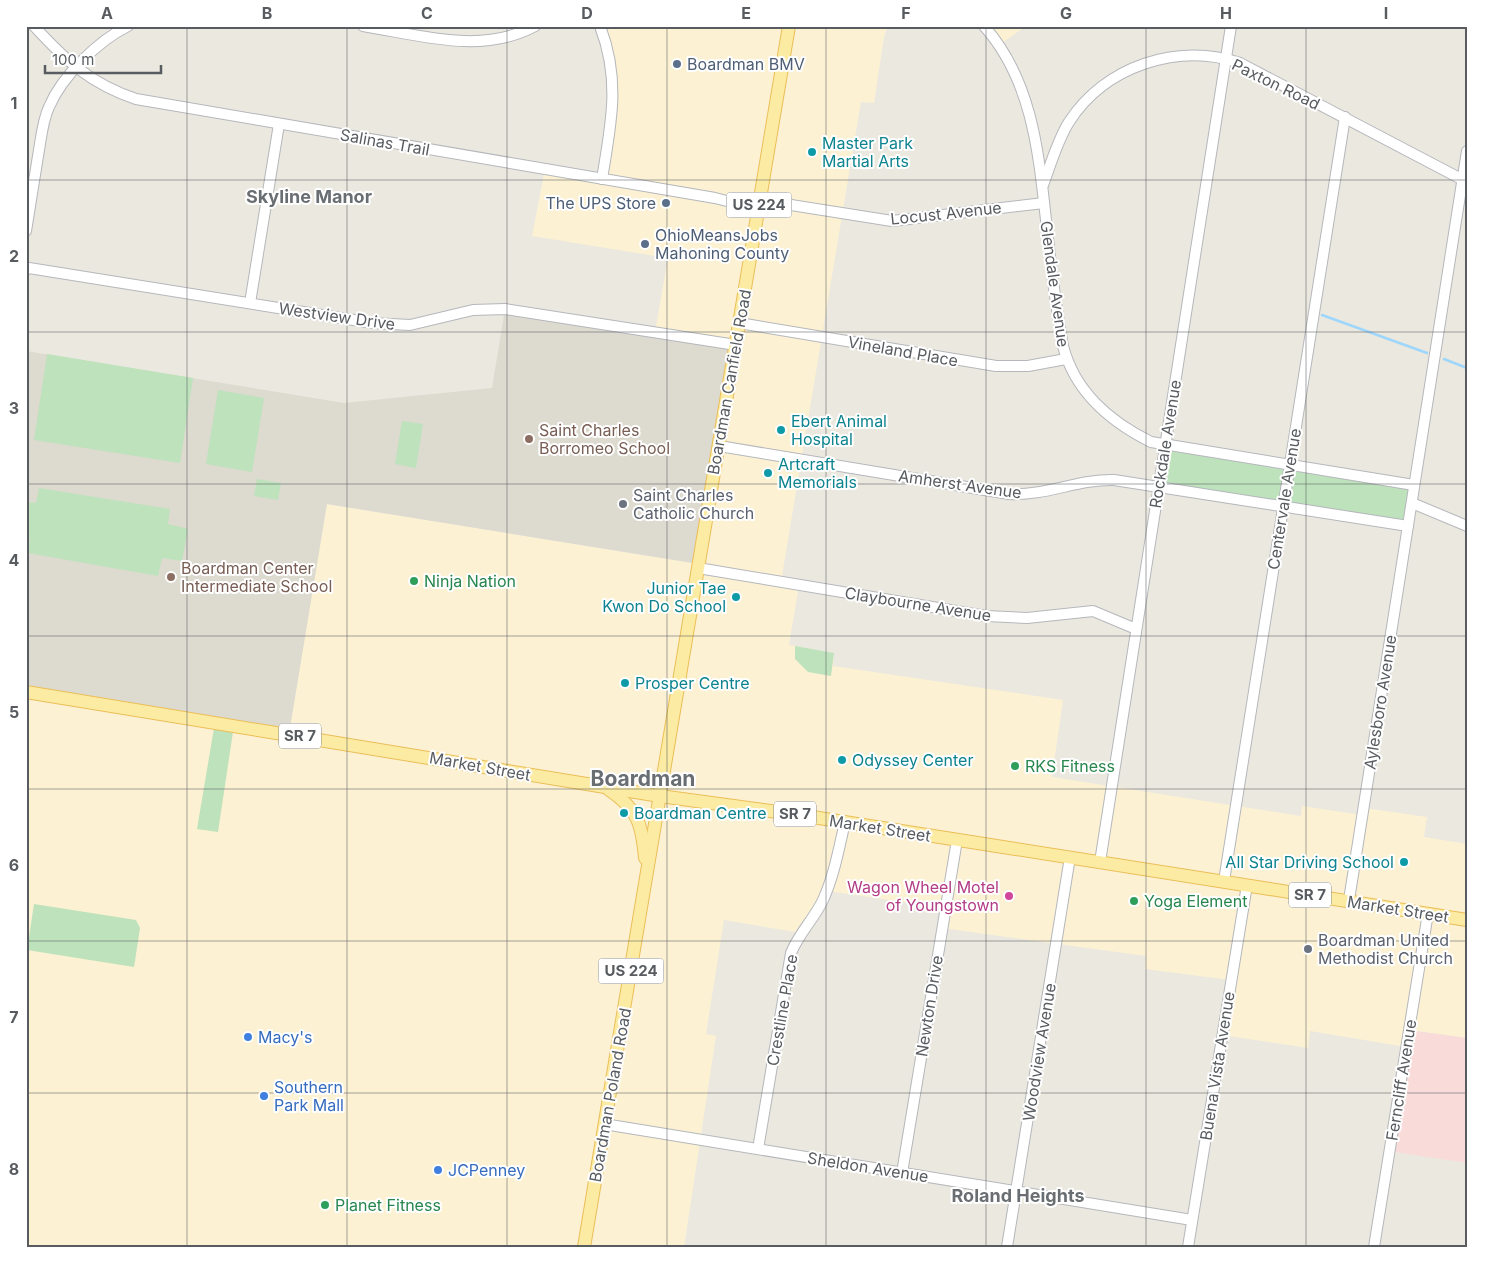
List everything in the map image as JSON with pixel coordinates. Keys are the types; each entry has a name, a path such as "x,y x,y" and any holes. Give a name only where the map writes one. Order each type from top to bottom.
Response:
{"main road":[{"name":"Boardman Canfield Road","path":"660,796 789,26"},
{"name":"Market Street","path":"26,692 660,796 845,822 1467,920"},
{"path":"604,787 629,805 639,820 644,846 646,881"},
{"name":"Boardman Poland Road","path":"584,1247 660,796"}],"street":[{"name":"Salinas Trail","path":"34,26 76,68 102,86 136,99 759,205"},
{"path":"26,231 46,115 56,93 76,68 96,48 128,26"},
{"path":"363,26 469,43 510,38 535,26"},
{"path":"600,26 610,58 614,87 613,107 602,179"},
{"name":"Glendale Avenue","path":"984,26 1012,66 1025,97 1043,186 1060,329 1066,359 1086,393 1106,416 1151,442 1414,485"},
{"name":"Rockdale Avenue","path":"1100,862 1231,26"},
{"name":"Paxton Road","path":"1043,186 1057,146 1070,122 1086,101 1104,85 1128,70 1162,58 1197,56 1226,59 1240,63 1464,180"},
{"name":"Centervale Avenue","path":"1224,881 1344,117"},
{"path":"250,304 279,124"},
{"path":"1467,151 1464,180 1412,503 1467,526"},
{"name":"Locust Avenue","path":"759,205 892,221 1044,203"},
{"name":"Westview Drive","path":"26,270 29,268 394,325 425,322 473,310 505,308 736,345"},
{"name":"Vineland Place","path":"739,323 996,366 1028,366 1066,359"},
{"name":"Amherst Avenue","path":"719,446 1009,494 1042,493 1099,480 1158,487 1408,526"},
{"name":"Aylesboro Avenue","path":"1349,900 1412,503"},
{"name":"Claybourne Avenue","path":"698,568 986,616 1027,618 1093,611 1136,629"},
{"name":"Crestline Place","path":"758,1149 791,953 799,936 816,913 827,890 845,822"},
{"name":"Newton Drive","path":"902,1173 957,840"},
{"name":"Woodview Avenue","path":"1007,1247 1070,857"},
{"name":"Buena Vista Avenue","path":"1188,1247 1247,886"},
{"name":"Ferncliff Avenue","path":"1374,1247 1428,913"},
{"name":"Sheldon Avenue","path":"604,1124 1192,1220"}],"shaded area":[{"path":"600,26 888,26 884,37 874,103 861,102 781,582 799,585 789,645 834,653 833,666 1063,700 1052,777 1301,816 1302,806 1362,815 1364,808 1427,817 1424,837 1467,844 1467,1038 1409,1030 1406,1047 1310,1031 1308,1048 1222,1035 1230,980 1145,969 1146,956 942,928 945,908 827,891 801,933 724,920 706,1034 716,1036 684,1247 26,1247 26,692 327,504 699,564 655,332 668,258 532,236 545,169 601,179 613,107"},
{"path":"984,26 1026,26 999,45"},
{"path":"505,309 736,345 699,564 327,504 289,734 26,692 26,351 344,403 492,388"},
{"path":"1415,1031 1467,1038 1467,1163 1395,1152"}],"green space":[{"path":"47,354 193,378 180,463 34,440"},
{"path":"218,390 264,398 252,472 206,464"},
{"path":"402,421 423,424 416,468 395,464"},
{"path":"1165,445 1414,485 1408,526 1158,487"},
{"path":"257,479 281,483 278,500 254,496"},
{"path":"39,488 170,509 168,524 188,529 182,561 162,558 158,576 28,553 30,538 26,537 26,502 36,503"},
{"path":"795,646 834,653 831,676 808,672 795,659"},
{"path":"215,722 234,725 218,832 197,829"},
{"path":"34,904 136,920 140,928 134,967 27,950"}],"waterway":[{"path":"1322,315 1427,353"},
{"path":"1444,359 1467,368"}],"place":[{"name":"Boardman BMV","path":"677,64"},
{"name":"Master Park Martial Arts","path":"812,152"},
{"name":"The UPS Store","path":"666,203"},
{"name":"OhioMeansJobs Mahoning County","path":"645,244"},
{"name":"Ebert Animal Hospital","path":"781,430"},
{"name":"Saint Charles Borromeo School","path":"529,439"},
{"name":"Artcraft Memorials","path":"768,473"},
{"name":"Saint Charles Catholic Church","path":"623,504"},
{"name":"Boardman Center Intermediate School","path":"171,577"},
{"name":"Ninja Nation","path":"414,581"},
{"name":"Junior Tae Kwon Do School","path":"736,597"},
{"name":"Prosper Centre","path":"625,683"},
{"name":"Odyssey Center","path":"842,760"},
{"name":"RKS Fitness","path":"1015,766"},
{"name":"Boardman Centre","path":"624,813"},
{"name":"All Star Driving School","path":"1404,862"},
{"name":"Wagon Wheel Motel of Youngstown","path":"1009,896"},
{"name":"Yoga Element","path":"1134,901"},
{"name":"Boardman United Methodist Church","path":"1308,949"},
{"name":"Macy's","path":"248,1037"},
{"name":"Southern Park Mall","path":"264,1096"},
{"name":"JCPenney","path":"438,1170"},
{"name":"Planet Fitness","path":"325,1205"}],"district":[{"name":"Skyline Manor","path":"309,197"},
{"name":"Boardman","path":"643,779"},
{"name":"Roland Heights","path":"1018,1196"}]}
